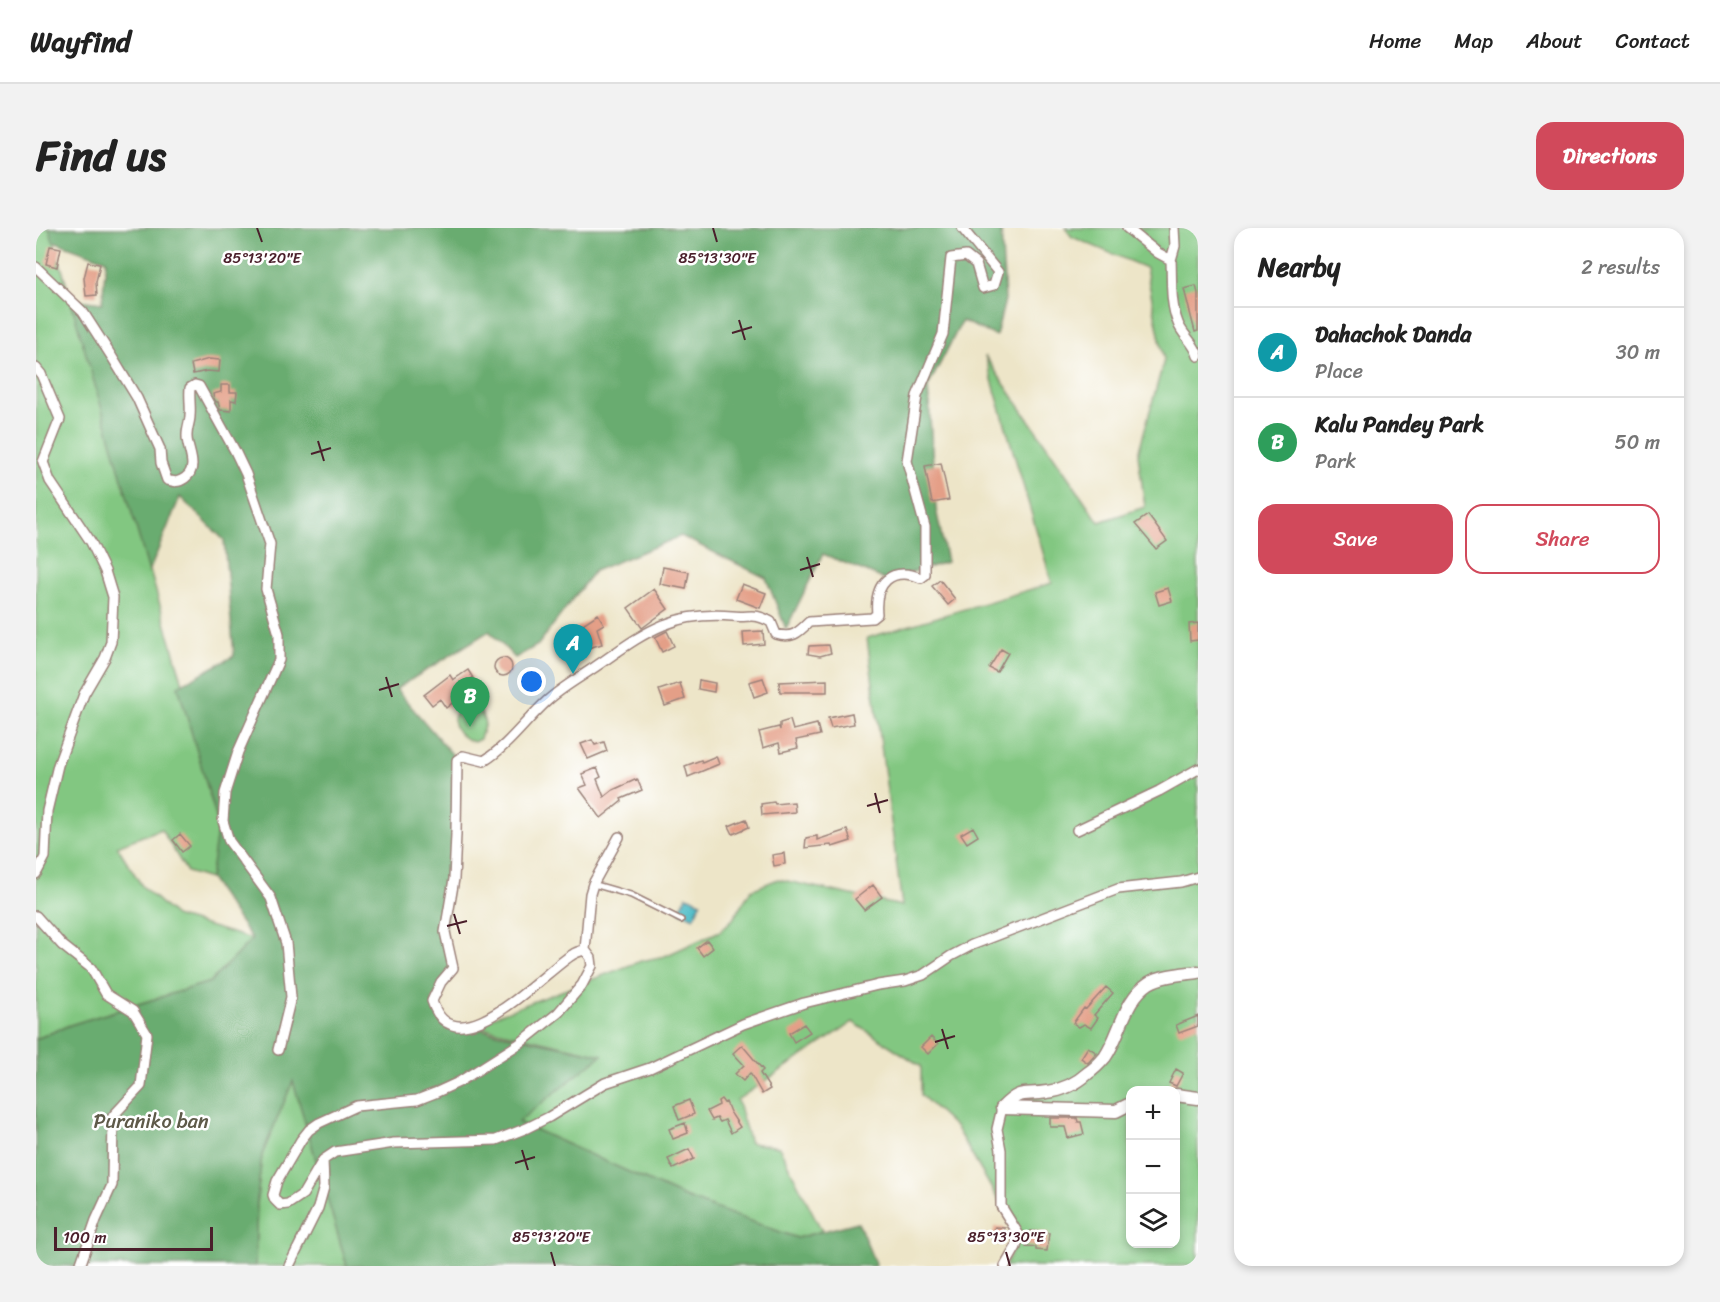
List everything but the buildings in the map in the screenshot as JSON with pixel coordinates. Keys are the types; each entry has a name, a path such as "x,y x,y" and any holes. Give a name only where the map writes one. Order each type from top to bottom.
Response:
{"street":[{"path":"585,950 573,953 522,995 485,1021 464,1027 445,1022 436,1012 432,1001 441,982 453,968 445,932 454,879 457,760 463,756 484,761 489,758 508,742 547,701 652,628 701,615 738,617 760,615 771,622 776,634 788,637 797,635 809,622 872,618 877,614 878,592 889,577 900,572 921,578 926,575 925,527 907,461 917,396 943,334 951,258 966,256 976,264 984,288 994,285 998,272 962,228"},
{"path":"1127,228 1158,253 1171,260"},
{"path":"1174,228 1175,246 1171,260 1172,299 1178,325 1198,356"},
{"path":"36,267 83,312 137,398 160,449 161,463 167,480 175,482 190,473 192,461 187,435 190,415 189,395 190,388 198,386 236,451 270,544 266,589 279,634 279,660 238,752 225,793 223,821 229,841 271,898 286,943 291,997 278,1050"},
{"path":"36,368 60,419 43,462 50,481 91,542 105,571 113,597 111,642 105,658 84,694 58,765 46,811 45,857 36,874"},
{"path":"1077,830 1159,791 1198,769"},
{"path":"619,837 593,884 590,894 585,950 591,958 592,966 582,985 558,1013 519,1044 459,1082 417,1100 356,1106 319,1123 309,1130 277,1181 273,1196 280,1205 288,1204 303,1194 323,1160 335,1152 394,1143 496,1140 549,1118 605,1083 650,1068 743,1024 804,1003 923,975 972,945 1118,889 1181,882 1198,877"},
{"path":"36,916 62,945 91,968 106,994 133,1011 147,1034 141,1086 113,1116 112,1185 96,1220 80,1266"},
{"path":"1005,1266 1016,1246 1018,1235 1001,1206 1000,1150 997,1129 1002,1108 1011,1098 1024,1092 1046,1093 1067,1088 1077,1082 1105,1057 1135,997 1149,983 1198,972"},
{"path":"1180,1096 1198,1098"},
{"path":"1002,1108 1116,1111 1126,1106"},
{"path":"289,1266 318,1208 324,1187 323,1160"}],"lane":[{"path":"593,884 631,895 681,920"}],"green space":[{"path":"36,228 50,228 223,821 210,879 187,872 161,829 117,846 142,886 175,916 252,939 210,982 70,1025 36,1039"},
{"name":"Puraniko ban","path":"49,228 1001,228 1005,300 996,336 962,321 928,387 936,509 947,562 886,580 823,554 786,629 766,578 681,536 594,571 538,645 515,658 489,631 396,689 457,760 456,834 445,932 453,968 432,1001 445,1022 602,1055 518,1122 684,1197 797,1238 858,1222 876,1266 347,1266 293,1081 262,1155 257,1199 255,1266 36,1266 36,1039 70,1025 210,982 252,939 210,879 218,824 178,686 234,656 224,540 180,497 149,572 70,299 102,303 106,260 53,241"},
{"path":"1065,228 1198,228 1198,1266 1005,1266 1019,1235 956,1128 921,1095 921,1066 853,1022 737,1100 750,1143 779,1147 822,1231 797,1238 684,1197 517,1122 602,1055 471,1025 641,961 665,956 720,931 733,919 751,890 778,879 902,906 867,638 1052,583 985,356 1099,522 1145,507 1138,454 1164,360 1146,268 1072,237"},
{"path":"469,704 480,710 485,723 480,739 474,742 461,735 454,724 456,713"},
{"path":"293,1080 347,1266 255,1266 257,1199 262,1155"}],"water":[{"path":"687,896 701,902 694,918 679,911"}],"place":[{"name":"Dahachok Danda","path":"573,674"},
{"name":"Kalu Pandey Park","path":"470,727"}]}
